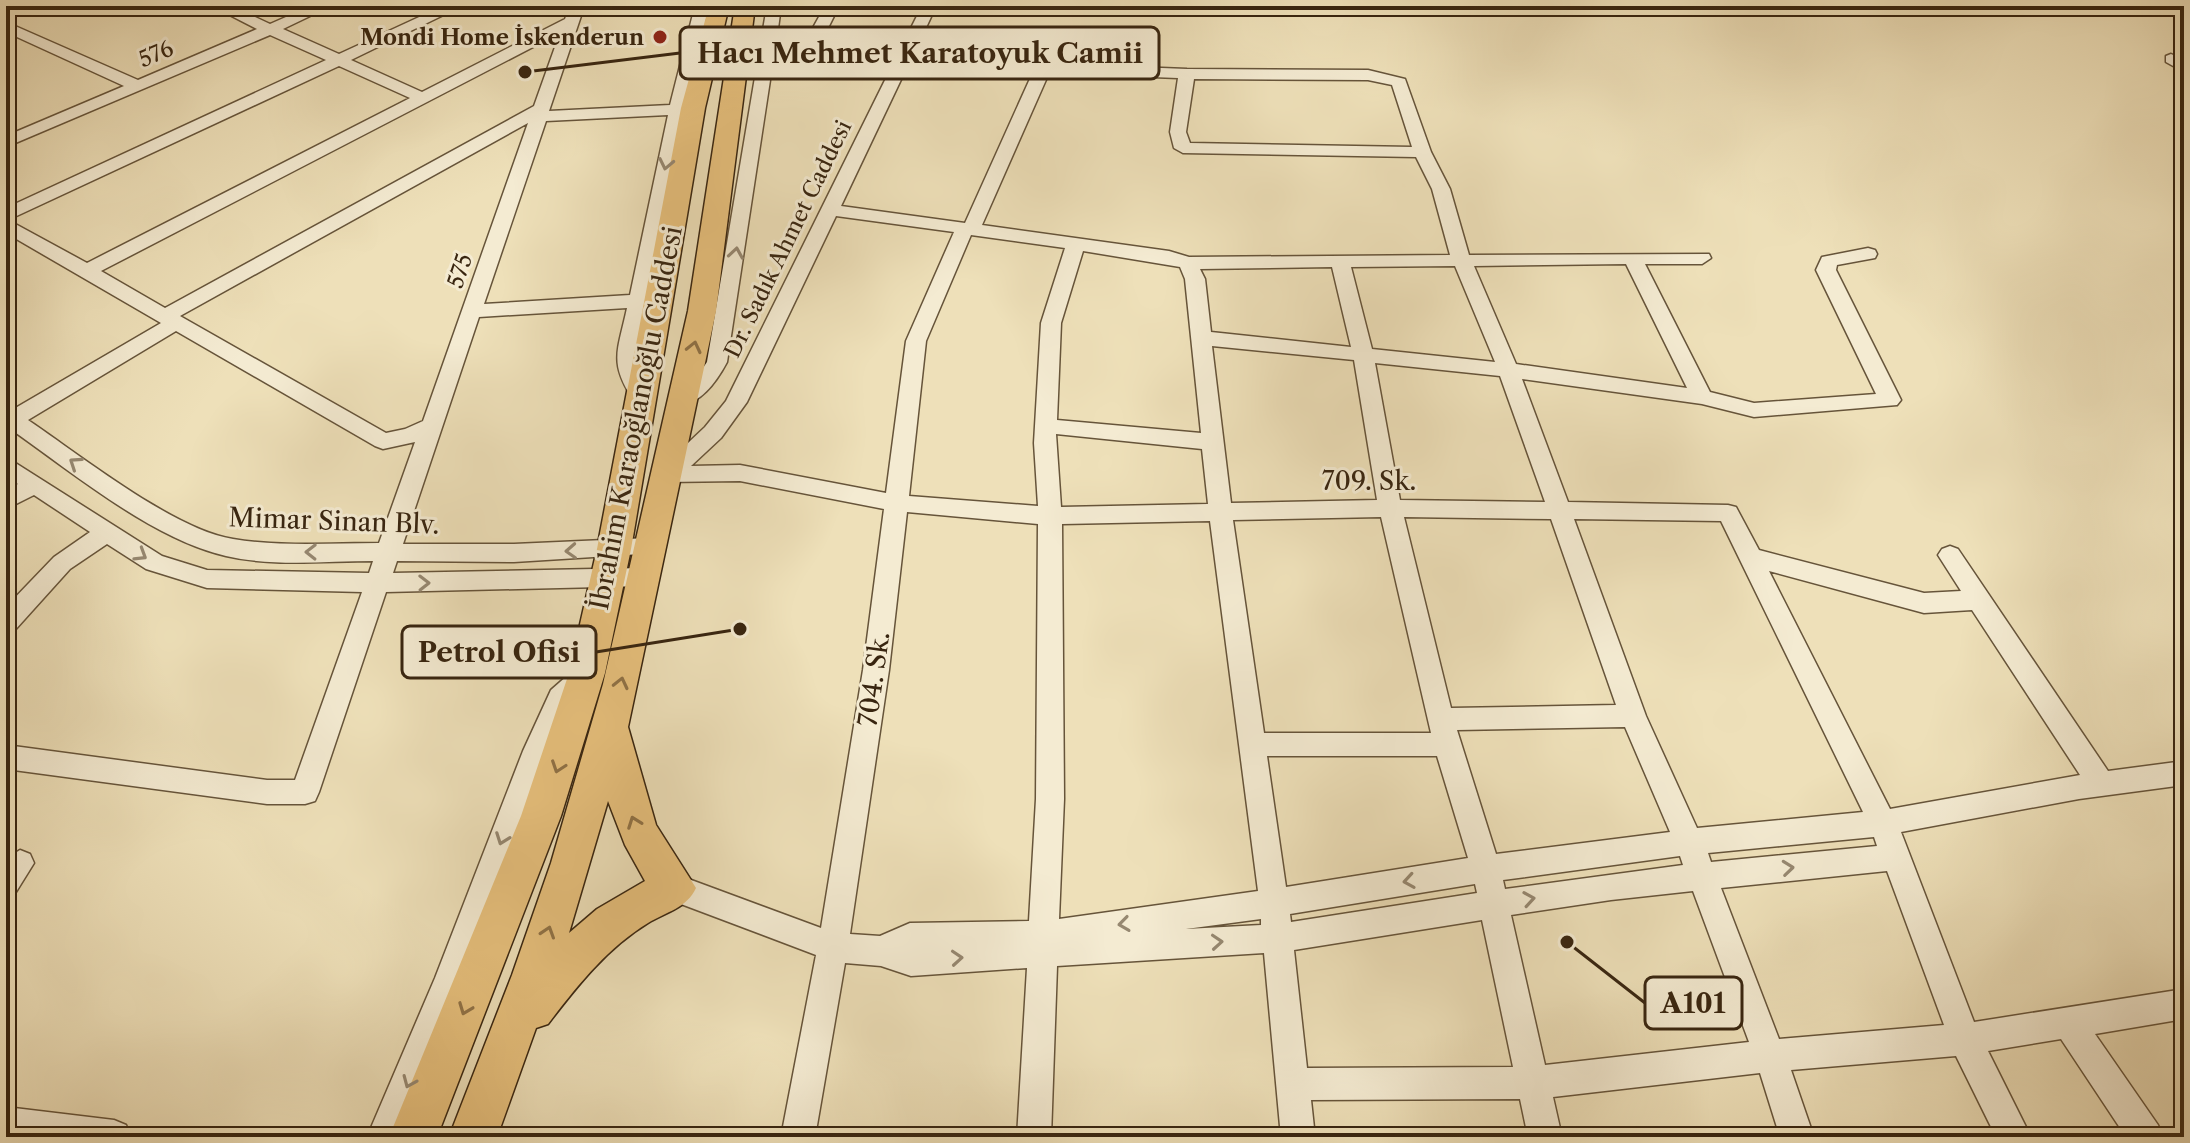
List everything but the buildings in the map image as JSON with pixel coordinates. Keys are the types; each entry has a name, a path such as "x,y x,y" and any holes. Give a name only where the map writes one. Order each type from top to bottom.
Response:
{"highway":[{"name":"İbrahim Karaoğlanoğlu Caddesi","path":"413,1137 541,816 587,673 611,564 693,108 719,6"},
{"name":"İbrahim Karaoğlanoğlu Caddesi","path":"473,1137 571,863 610,728 702,311 745,6"},
{"path":"512,1034 572,957 596,933 635,906 675,888 657,867 635,826 610,728"}],"street":[{"path":"219,6 420,97"},
{"name":"576","path":"6,142 324,6"},
{"path":"6,215 455,6"},
{"path":"89,270 575,12 632,6"},
{"path":"641,396 628,376 626,361 677,110 702,6"},
{"path":"682,398 708,378 717,362 774,6"},
{"path":"810,48 832,6"},
{"name":"Dr. Sadık Ahmet Caddesi","path":"666,474 723,423 832,210 929,6"},
{"name":"575","path":"6,757 267,792 305,792 575,12"},
{"path":"6,26 138,86"},
{"path":"6,42 24,35"},
{"path":"768,49 810,48 1043,68 1386,77 1399,82 1422,152 1441,189 1462,262 1509,370 1633,716 1689,842 1770,1056 1797,1137"},
{"name":"704. Sk.","path":"798,1137 833,947 876,670 916,341 1043,68"},
{"path":"1187,74 1178,132 1183,148 1422,152"},
{"path":"9,418 171,319 538,113 677,110"},
{"path":"832,210 1169,257 1188,263 1702,258"},
{"path":"6,225 383,441 410,436 434,424"},
{"path":"1034,1137 1050,799 1050,516 1046,426 1051,323 1076,244"},
{"path":"1202,338 1509,370 1702,397 1754,410 1890,400 1826,270 1829,261 1868,254"},
{"path":"1633,259 1702,397"},
{"path":"1340,261 1363,354 1390,508 1444,732 1486,869 1545,1137"},
{"path":"1188,263 1195,279 1220,511 1274,903 1298,1137"},
{"path":"472,311 637,301"},
{"name":"Mimar Sinan Blv.","path":"9,418 168,525 208,542 246,550 514,553 611,564"},
{"path":"1046,426 1213,442"},
{"path":"6,465 154,563 207,579 379,583 646,562"},
{"name":"709. Sk.","path":"666,474 740,473 896,503 1050,516 1390,508 1728,513 1883,823 1965,1039 2014,1137"},
{"path":"6,501 35,484"},
{"path":"6,623 62,563 107,532"},
{"path":"1950,555 2101,784"},
{"path":"1749,557 1924,603 1979,600"},
{"path":"384,1137 439,1007 536,751 560,698 587,673"},
{"path":"1252,745 1633,716"},
{"path":"675,888 833,947 881,951 911,961 1043,944 1486,869 1689,842 1883,823 2101,784 2184,773"},
{"path":"1043,944 1278,938 1611,886 1895,857"},
{"path":"1293,1084 1534,1083 1770,1056 1965,1039 2184,1004"},
{"path":"2069,1024 2146,1137"},
{"path":"6,1124 114,1137"}],"place":[{"name":"Mondi Home İskenderun","path":"660,37"},
{"name":"Hacı Mehmet Karatoyuk Camii","path":"525,72"},
{"name":"Petrol Ofisi","path":"740,629"},
{"name":"A101","path":"1567,942"}]}
